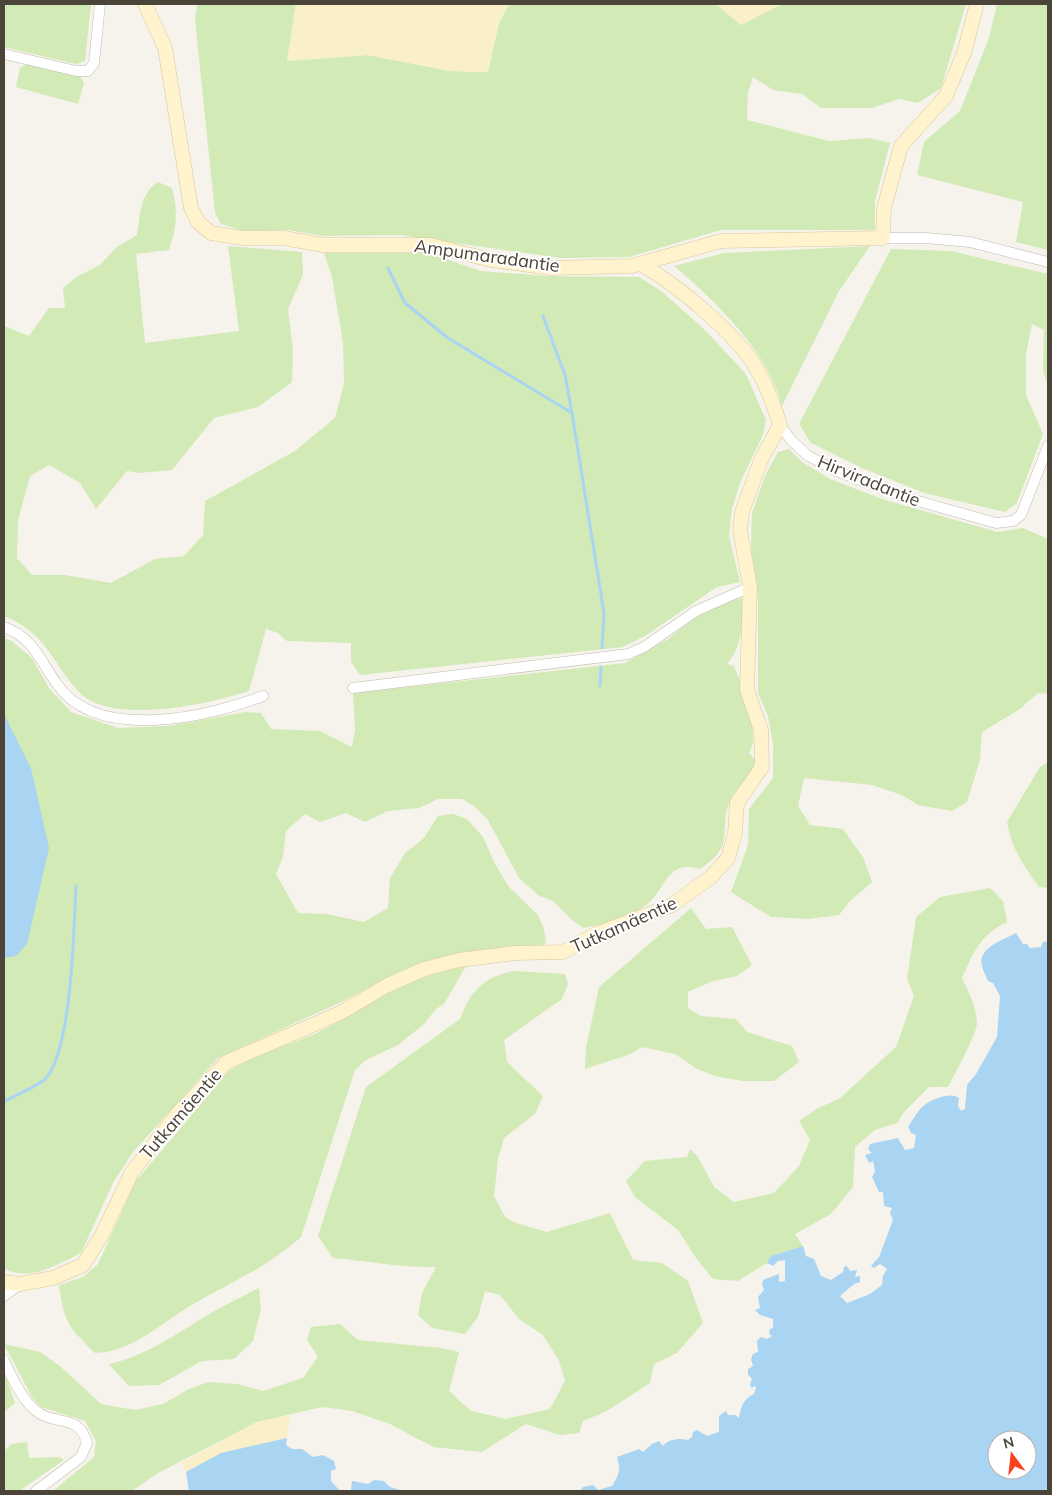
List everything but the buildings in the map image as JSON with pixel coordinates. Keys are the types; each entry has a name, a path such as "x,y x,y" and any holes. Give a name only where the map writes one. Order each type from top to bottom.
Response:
{"street":[{"path":"4,54 76,71 88,71 94,63 100,4"},
{"name":"Ampumaradantie","path":"144,4 165,48 191,208 198,222 212,233 242,238 284,238 323,245 430,244 491,260 551,268 642,265 721,241 883,238"},
{"path":"977,4 964,53 946,96 901,146 884,208 883,238 926,238 970,242 1048,262"},
{"name":"Hirviradantie","path":"642,265 667,279 731,336 755,365 773,402 780,425 791,440 807,455 834,470 908,498 996,523 1013,521 1021,516 1048,446"},
{"name":"Tutkamäentie","path":"4,1282 20,1284 53,1278 84,1265 102,1235 132,1172 178,1113 227,1062 340,1012 386,986 424,969 459,960 515,953 563,952 596,934 672,905 706,882 728,858 735,833 737,803 762,767 761,730 748,690 750,587 740,530 742,512 761,460 780,425"},
{"path":"353,688 628,654 644,647 696,611 750,587"},
{"path":"4,627 36,650 57,684 70,700 83,709 98,714 117,719 178,717 249,703 263,696"},
{"path":"4,1296 20,1284"},
{"path":"4,1360 31,1407 43,1415 77,1425 82,1429 87,1443 80,1457 36,1491"}],"green space":[{"path":"4,4 91,4 85,61 77,64 71,63 4,47"},
{"path":"197,4 296,4 287,61 368,55 450,71 488,72 499,23 509,4 716,4 741,25 782,4 966,4 941,88 918,103 899,99 872,108 821,108 802,94 773,90 753,77 748,92 747,120 829,141 869,138 890,143 875,201 875,230 721,230 629,257 561,258 399,235 324,236 288,230 244,231 221,224 215,213 195,20"},
{"path":"997,4 1048,4 1048,250 1016,242 1023,202 917,175 924,142 960,111 989,38"},
{"path":"28,64 80,76 84,83 78,104 16,87 20,68"},
{"path":"158,182 172,188 176,219 169,250 136,254 145,343 239,331 228,246 302,252 303,275 288,309 293,350 292,382 258,407 214,418 172,470 139,473 127,471 96,509 80,483 49,465 30,476 18,520 17,558 32,575 65,575 111,583 155,559 184,556 203,535 205,501 295,451 335,418 344,383 343,343 332,277 324,253 428,253 481,271 549,276 639,277 660,290 704,329 746,374 766,420 763,435 740,483 732,509 729,536 740,582 717,587 645,636 623,647 360,675 351,662 351,643 287,641 278,633 266,629 249,691 210,702 160,709 135,710 112,708 92,701 77,690 46,648 29,630 4,616 4,326 29,336 49,308 65,308 63,288 78,276 100,265 117,247 137,235 144,199"},
{"path":"870,246 839,291 782,406 775,385 753,347 723,312 674,266 724,253"},
{"path":"891,249 951,251 1048,274 1048,385 1043,371 1044,330 1032,324 1026,354 1026,395 1043,434 1017,503 1005,512 924,493 862,468 811,443 799,424"},
{"path":"789,449 802,462 830,479 882,499 997,532 1023,528 1048,539 1048,694 1038,693 1020,709 982,732 980,760 967,802 952,811 918,805 902,795 872,785 804,778 798,806 810,825 843,829 863,857 872,882 850,901 839,915 808,919 771,917 731,892 748,845 749,809 773,778 773,744 768,716 758,693 758,600 751,546 752,513 765,476 778,452"},
{"path":"741,598 744,603 740,635 736,650 727,664 734,666 749,710 753,735 749,753 755,760 748,778 734,793 728,805 723,844 719,852 710,861 700,869 680,868 673,872 653,899 632,914 583,928 553,901 538,895 519,878 488,820 474,806 462,799 438,799 419,808 388,811 365,822 346,813 320,822 305,814 286,831 283,857 276,874 298,913 327,914 364,922 388,908 390,878 405,853 424,838 438,816 453,814 467,819 483,837 495,864 509,887 538,915 544,929 546,943 538,947 492,949 438,958 400,971 341,1002 218,1058 133,1152 113,1183 81,1253 53,1267 33,1273 23,1274 4,1268 4,638 12,641 32,658 49,688 71,712 118,728 169,726 245,712 261,713 271,729 320,731 352,747 355,730 353,693 625,663 668,639 696,617 731,600"},
{"path":"1048,762 1048,888 1039,887 1023,864 1015,848 1007,822 1040,767"},
{"path":"990,888 1003,901 1007,922 990,933 979,945 962,978 974,1005 977,1023 960,1065 948,1087 929,1087 905,1111 897,1123 875,1130 855,1147 853,1187 831,1214 795,1234 803,1246 771,1256 767,1263 738,1281 713,1279 696,1258 678,1230 635,1197 626,1181 645,1161 687,1157 690,1149 698,1157 714,1187 734,1202 774,1193 799,1166 810,1140 799,1121 818,1108 839,1099 896,1047 914,996 907,979 916,917 940,897"},
{"path":"691,908 706,929 732,927 752,965 737,976 713,981 688,992 688,1008 701,1016 736,1019 747,1032 792,1046 799,1062 774,1081 743,1081 715,1076 697,1069 675,1054 642,1047 631,1054 585,1069 586,1048 599,987"},
{"path":"466,966 444,1004 436,1009 424,1024 398,1045 366,1060 355,1070 301,1237 260,1267 190,1306 145,1336 121,1348 95,1353 73,1330 65,1316 59,1285 83,1277 98,1264 136,1181 228,1072 258,1056 323,1030 408,983"},
{"path":"513,971 565,974 568,984 562,999 504,1040 507,1062 543,1096 535,1114 504,1138 498,1159 494,1196 505,1217 516,1223 547,1232 610,1213 633,1260 662,1263 688,1281 703,1323 677,1353 654,1364 650,1383 605,1412 583,1421 579,1433 560,1435 526,1424 482,1452 433,1447 390,1424 352,1411 322,1407 257,1422 158,1473 132,1491 53,1491 94,1457 96,1441 85,1421 41,1407 32,1397 4,1344 40,1352 61,1367 101,1404 135,1410 163,1404 189,1389 208,1382 238,1384 263,1391 303,1378 318,1357 307,1340 311,1327 340,1324 358,1340 441,1348 459,1352 449,1391 471,1411 506,1419 550,1409 565,1381 559,1361 543,1335 519,1319 500,1295 485,1291 478,1317 465,1334 432,1328 418,1315 422,1293 436,1267 333,1258 318,1236 366,1087 460,1019 469,1000 479,987 494,977"},
{"path":"259,1288 261,1309 253,1341 234,1359 202,1361 159,1385 129,1386 109,1364 138,1355 152,1348 218,1309"},
{"path":"4,1371 15,1403 4,1412"},
{"path":"27,1442 29,1458 60,1457 64,1460 19,1491 4,1491 4,1451 11,1444"}],"sand":[{"path":"296,4 509,4 499,23 488,72 450,71 368,55 287,61"},
{"path":"716,4 782,4 741,25"},
{"path":"290,1415 287,1438 222,1453 186,1472 181,1463 257,1422"}],"water":[{"path":"4,714 31,768 49,848 27,944 16,956 4,958"},
{"path":"1016,933 1023,944 1027,944 1030,948 1041,947 1043,942 1048,941 1048,1491 580,1491 583,1487 593,1485 598,1490 612,1486 619,1472 617,1457 639,1449 643,1452 659,1441 663,1446 674,1440 688,1440 692,1437 693,1432 697,1430 707,1436 719,1432 719,1416 726,1411 728,1415 735,1415 739,1418 743,1404 747,1398 754,1394 756,1388 755,1386 751,1388 752,1379 748,1374 748,1369 753,1366 751,1359 753,1354 758,1352 757,1341 761,1337 767,1339 772,1336 769,1334 770,1329 773,1328 773,1319 760,1315 755,1310 760,1308 758,1297 764,1290 763,1280 779,1274 779,1282 785,1281 785,1260 778,1261 773,1266 767,1263 771,1256 803,1246 806,1256 814,1259 821,1276 831,1280 843,1272 844,1267 847,1266 850,1271 857,1270 855,1277 860,1276 860,1282 854,1284 840,1296 847,1303 870,1294 882,1285 883,1276 887,1269 880,1264 874,1268 871,1266 879,1257 893,1220 890,1213 892,1208 884,1206 883,1192 879,1192 872,1177 875,1172 873,1161 869,1163 865,1155 872,1153 868,1149 870,1144 898,1138 905,1150 914,1148 916,1135 911,1133 908,1127 922,1107 935,1099 951,1095 955,1096 959,1098 958,1106 961,1111 965,1109 967,1085 976,1074 997,1037 1000,996 993,983 988,981 982,968 981,960 987,949"},
{"path":"287,1438 286,1445 292,1449 302,1449 313,1457 323,1455 334,1461 336,1469 331,1471 331,1481 340,1491 189,1491 186,1472 221,1453"},
{"path":"374,1480 384,1481 390,1487 404,1491 351,1491 352,1481 368,1484"}],"waterway":[{"path":"388,268 405,303 448,338 572,413"},
{"path":"543,316 565,375 572,413 604,613 602,648"},
{"path":"600,686 601,667"},
{"path":"4,1102 44,1080 53,1066 61,1045 70,988 76,886"}]}
